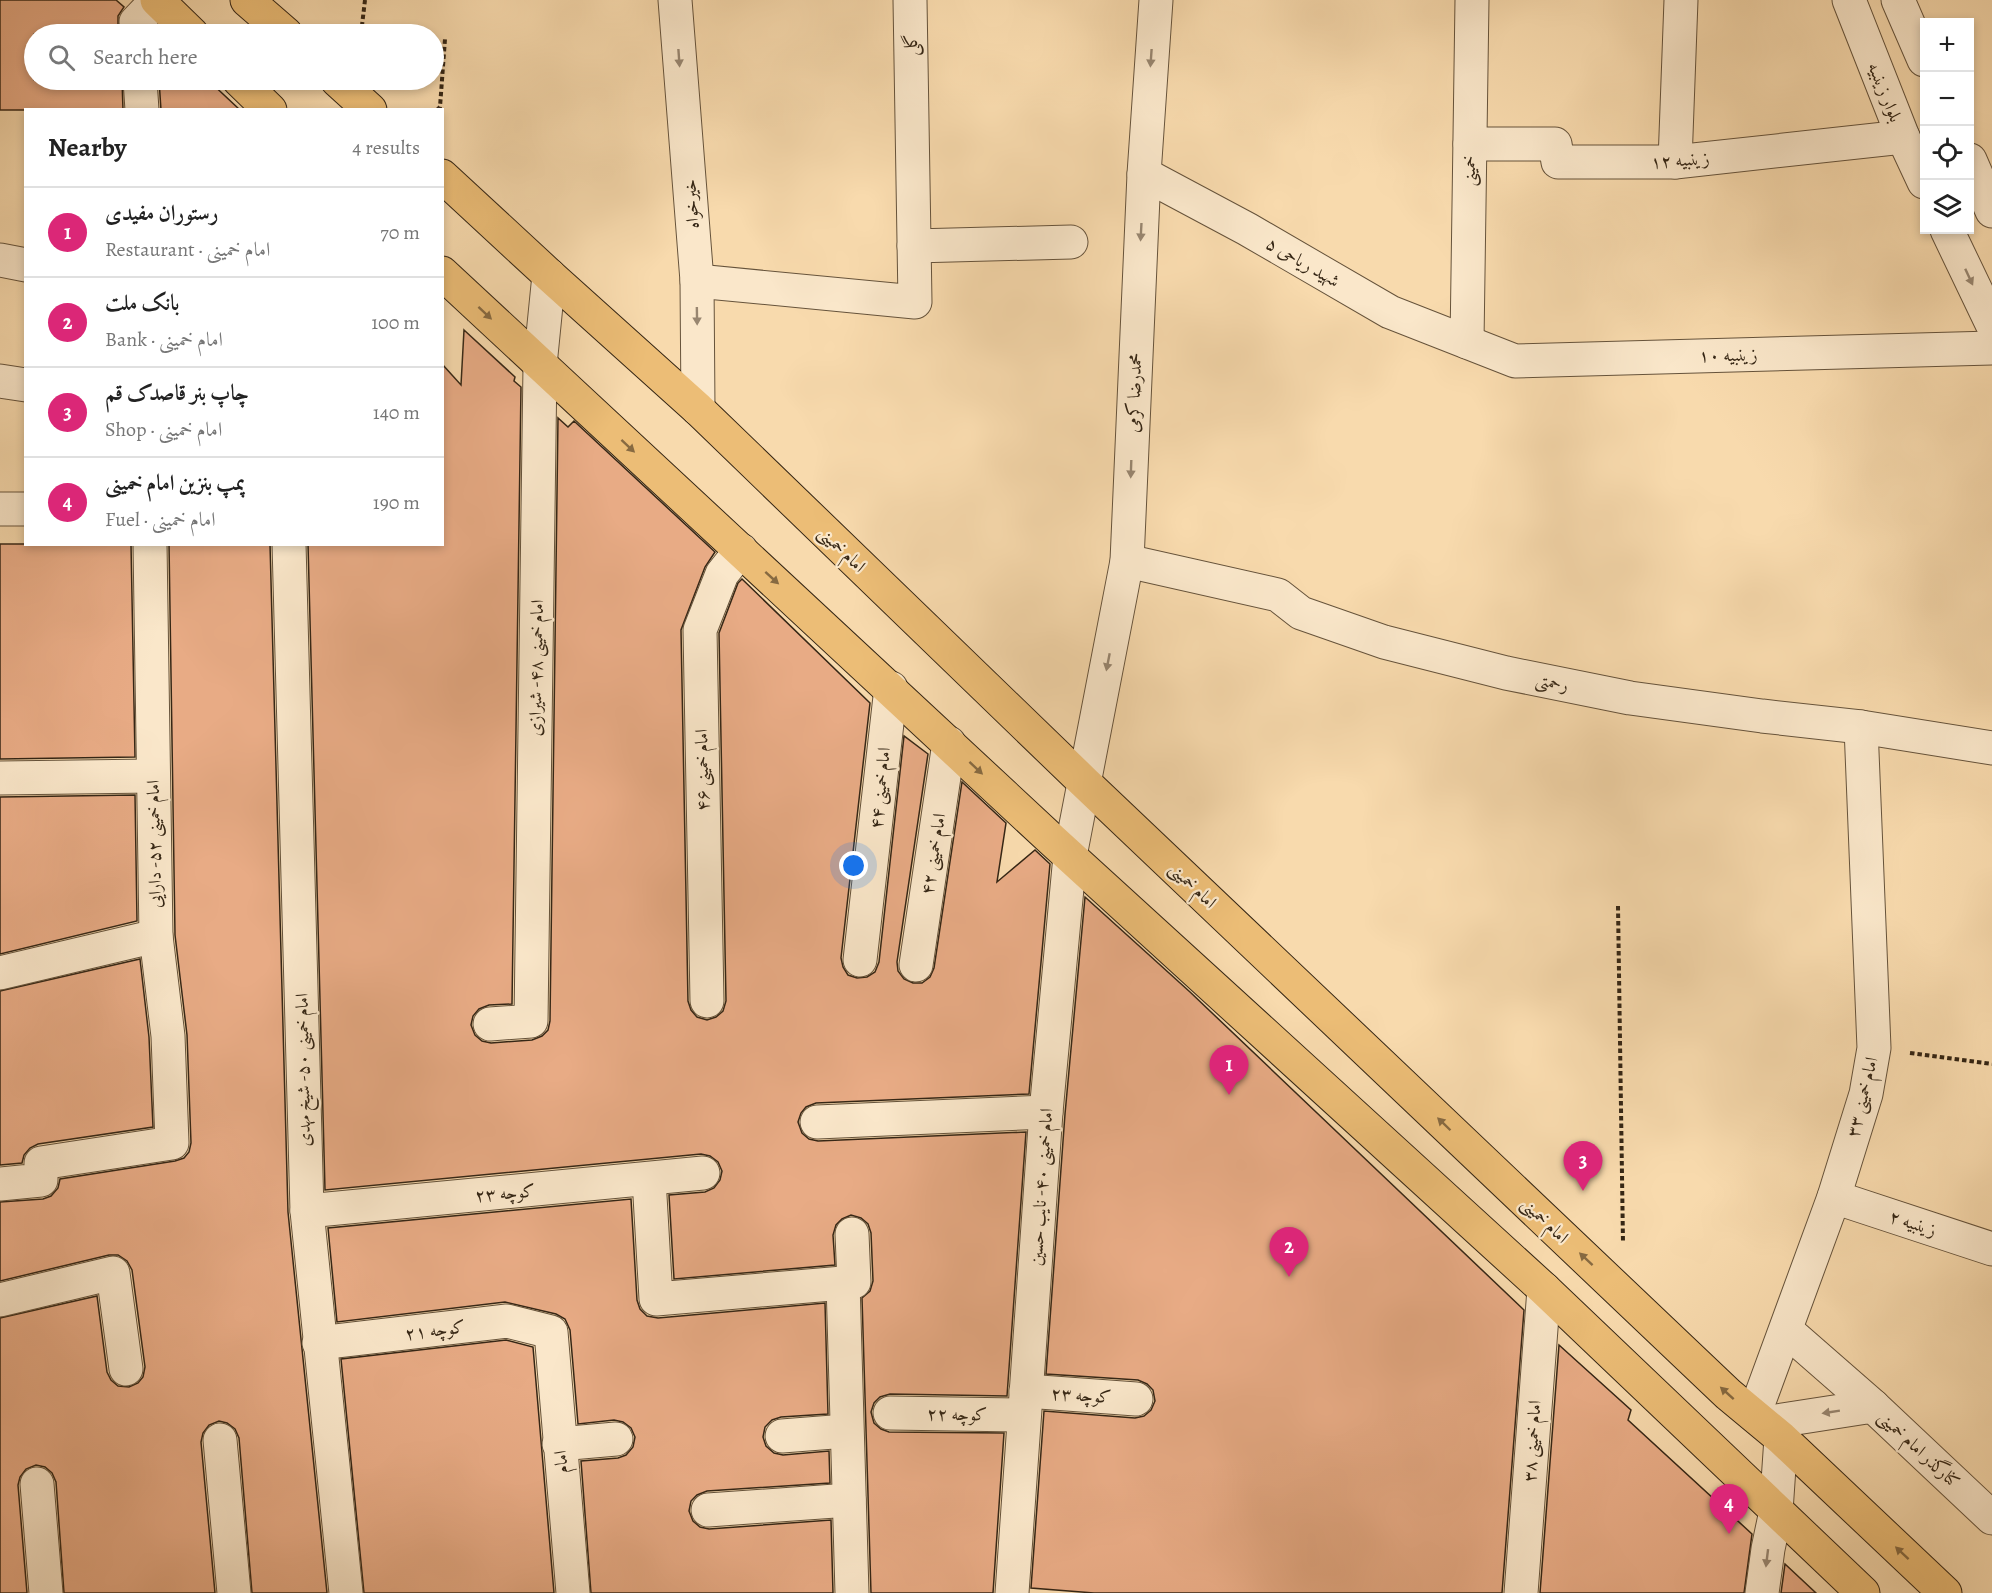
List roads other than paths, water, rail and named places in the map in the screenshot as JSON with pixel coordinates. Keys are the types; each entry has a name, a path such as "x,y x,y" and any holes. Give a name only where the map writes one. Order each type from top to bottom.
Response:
{"main road":[{"path":"156,0 181,24"},
{"path":"247,0 275,24"},
{"path":"249,90 268,108"},
{"name":"امام خمینی","path":"444,178 698,409 1085,783 1728,1394 1766,1426 1945,1593"},
{"path":"444,275 1070,856 1544,1289 1863,1593"}],"street":[{"path":"136,24 136,21 156,0"},
{"name":"خیرخواه","path":"675,0 697,281 698,409"},
{"name":"گلی","path":"697,281 915,302 910,0"},
{"name":"محمدرضا کرمی","path":"1085,783 1127,561 1144,174 1156,0"},
{"name":"خمینی","path":"1467,342 1472,0"},
{"path":"1675,162 1682,0"},
{"name":"بلوار زینبیه","path":"1849,0 1903,137 1923,180"},
{"path":"1898,0 1920,51"},
{"path":"141,90 142,108"},
{"name":"زینبیه ۱۲","path":"1470,144 1555,144 1558,162 1675,162 1903,137"},
{"path":"1974,169 1992,211"},
{"name":"۵ شهید ریاحی","path":"1144,174 1246,229 1390,312 1467,342"},
{"path":"1949,234 1992,324"},
{"path":"914,246 1071,242"},
{"path":"0,260 24,265"},
{"name":"امام خمینی ۴۸- شیرازی","path":"490,1024 531,1021 540,365 549,275"},
{"name":"زینبیه ۱۰","path":"1467,342 1515,361 1992,348"},
{"path":"0,381 24,385"},
{"path":"0,509 24,509"},
{"name":"امام خمینی ۵۲- دارایی","path":"0,1184 41,1180 41,1163 172,1143 168,1036 156,936 150,546"},
{"name":"امام خمینی ۵۰- شیخ مهدی","path":"289,546 307,1211 346,1593"},
{"name":"امام خمینی ۴۶","path":"706,1001 700,630 722,574 741,550"},
{"name":"رحمتی","path":"1127,561 1278,595 1301,614 1384,642 1506,673 1630,698 1861,727 1992,748"},
{"name":"امام خمینی ۴۴","path":"860,960 891,688"},
{"name":"امام خمینی ۳۳","path":"1762,1593 1776,1511 1766,1426 1786,1330 1834,1197 1866,1094 1874,1048 1861,727"},
{"name":"امام خمینی ۴۲","path":"916,965 949,743"},
{"path":"0,778 152,776"},
{"name":"امام خمینی ۴۰- نایب حسین","path":"1016,1593 1025,1403 1046,1112 1070,856 1085,783"},
{"path":"0,973 156,936"},
{"path":"817,1122 1046,1112"},
{"name":"کوچه ۲۳","path":"307,1211 703,1173"},
{"path":"649,1179 656,1299 854,1282 852,1234"},
{"name":"زینبیه ۲","path":"1834,1197 1992,1249"},
{"path":"0,1300 113,1273 126,1369"},
{"path":"843,1283 852,1593"},
{"name":"امام خمینی ۳۸","path":"1521,1593 1544,1289"},
{"name":"کوچه ۲۱","path":"319,1344 507,1321 551,1332"},
{"name":"کنارگذر امام خمینی","path":"1786,1330 1873,1406 1992,1518"},
{"name":"امام","path":"551,1332 573,1593"},
{"name":"کوچه ۲۳","path":"1025,1403 1136,1399"},
{"name":"کوچه ۲۲","path":"890,1413 1025,1403"},
{"name":"کنارگذر امام خمینی","path":"1766,1426 1873,1406"},
{"path":"782,1436 846,1431"},
{"path":"559,1444 616,1439"},
{"path":"220,1440 234,1593"},
{"path":"37,1484 46,1593"},
{"path":"708,1510 849,1500"}],"place":[{"name":"رستوران مفیدی","path":"1229,1095"},
{"name":"چاپ بنر قاصدک قم","path":"1583,1191"},
{"name":"بانک ملت","path":"1289,1277"},
{"name":"پمپ بنزین امام خمینی","path":"1729,1534"}]}
